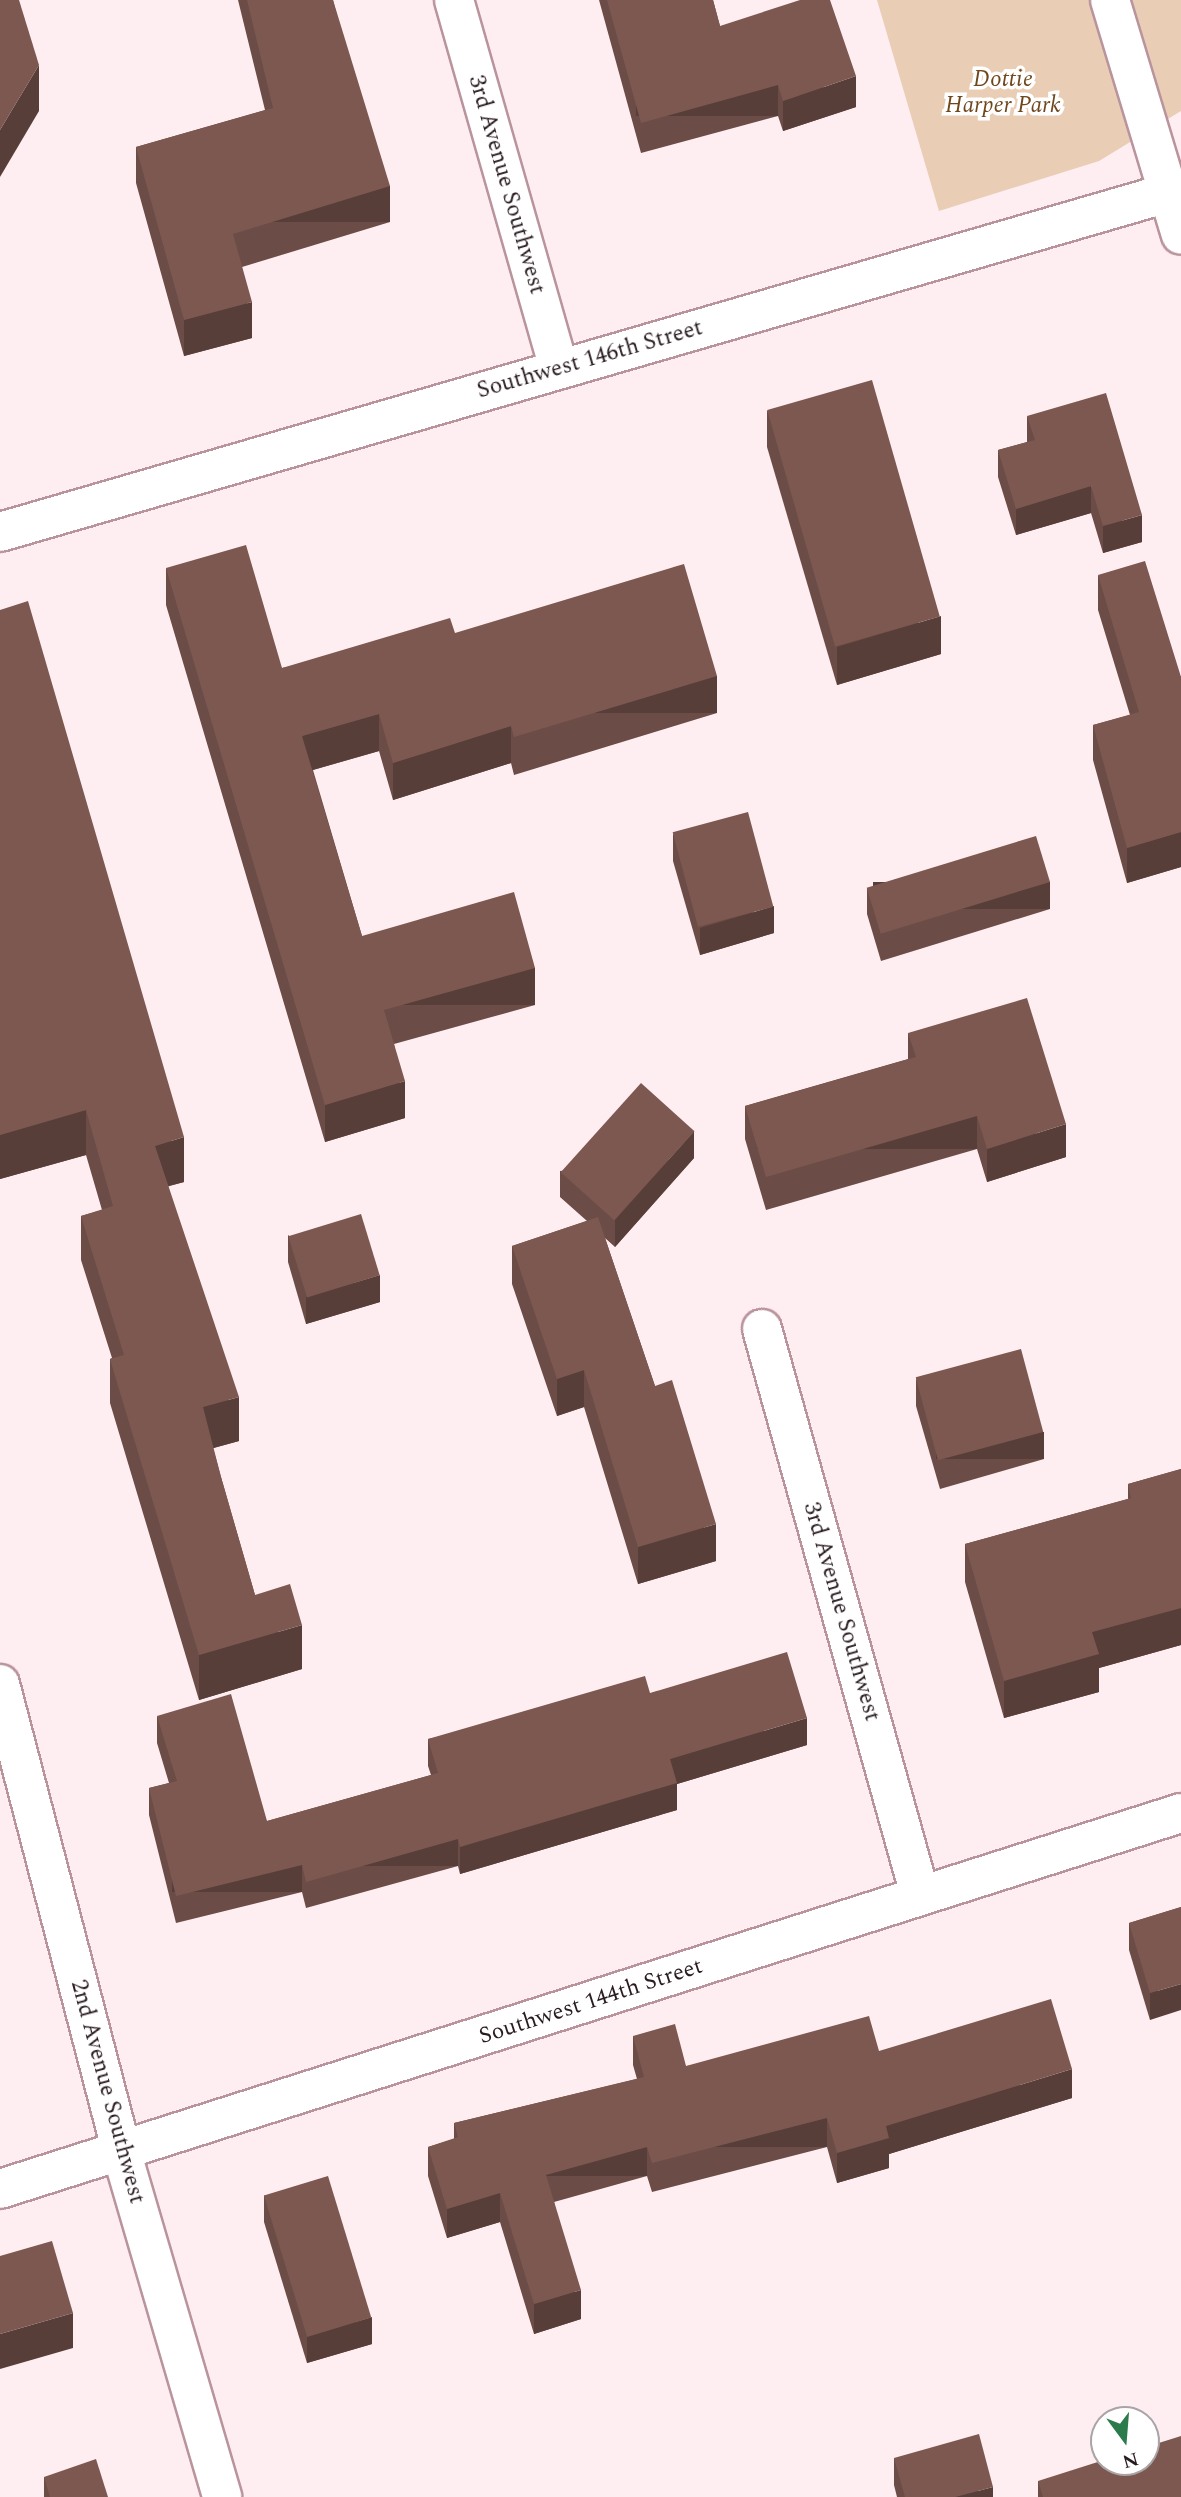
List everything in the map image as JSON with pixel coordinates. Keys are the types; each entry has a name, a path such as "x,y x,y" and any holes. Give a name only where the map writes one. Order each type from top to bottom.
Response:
{"street":[{"name":"3rd Avenue Southwest","path":"454,0 559,369"},
{"path":"1110,0 1175,191 1181,236"},
{"name":"Southwest 146th Street","path":"0,532 1175,191"},
{"name":"3rd Avenue Southwest","path":"762,1329 920,1895"},
{"name":"2nd Avenue Southwest","path":"0,1685 122,2154 222,2497"},
{"name":"Southwest 144th Street","path":"0,2189 122,2154 1181,1813"}],"green space":[{"name":"Dottie Harper Park","path":"877,0 1181,0 1181,111 1099,161 939,211"}],"building":[{"path":"0,0 19,0 39,65 0,130"},
{"path":"247,0 333,0 390,186 233,234 252,302 184,320 136,147 273,108"},
{"path":"607,0 713,0 720,26 800,0 830,0 856,76 783,101 778,85 641,123"},
{"path":"872,380 940,616 835,647 767,410"},
{"path":"1106,393 1142,515 1103,526 1091,486 1016,509 998,450 1035,440 1027,416"},
{"path":"246,545 282,668 450,618 455,633 684,564 717,676 514,737 511,726 393,763 379,714 302,736 362,936 514,892 535,968 384,1010 405,1081 325,1105 166,568"},
{"path":"1145,561 1181,677 1181,832 1127,848 1093,725 1139,712 1098,575"},
{"path":"28,601 184,1137 155,1146 239,1397 203,1407 221,1477 255,1595 290,1584 302,1625 199,1655 110,1359 124,1355 81,1216 113,1206 86,1110 0,1135 0,610"},
{"path":"748,812 773,907 698,927 673,832"},
{"path":"1036,836 1050,882 881,934 867,888"},
{"path":"1027,998 1066,1124 987,1149 977,1116 766,1177 745,1106 916,1057 908,1033"},
{"path":"641,1083 695,1131 614,1220 561,1172"},
{"path":"361,1214 380,1275 307,1297 288,1236"},
{"path":"598,1217 655,1386 672,1380 716,1524 638,1547 584,1370 557,1379 512,1246"},
{"path":"1021,1349 1043,1432 938,1460 916,1377"},
{"path":"1181,1469 1181,1608 1092,1632 1099,1654 1004,1681 965,1544 1131,1498 1128,1484"},
{"path":"787,1652 807,1718 670,1759 677,1783 460,1847 458,1839 306,1882 302,1865 176,1896 149,1788 177,1781 157,1716 231,1694 267,1821 438,1773 428,1739 645,1676 650,1693"},
{"path":"1181,1907 1181,1984 1150,1993 1129,1923"},
{"path":"1051,1999 1072,2069 886,2126 889,2138 837,2153 827,2118 652,2163 647,2147 546,2175 581,2290 534,2304 500,2193 447,2209 428,2147 458,2137 454,2123 644,2077 633,2036 675,2024 686,2066 869,2016 879,2051"},
{"path":"328,2176 371,2318 307,2337 264,2196"},
{"path":"52,2241 73,2313 0,2334 0,2256"},
{"path":"979,2434 993,2487 955,2497 905,2497 894,2458"},
{"path":"1181,2436 1181,2497 1043,2497 1038,2481 1090,2464 1090,2476 1160,2476 1160,2443"},
{"path":"96,2459 108,2497 50,2497 44,2477"}]}
